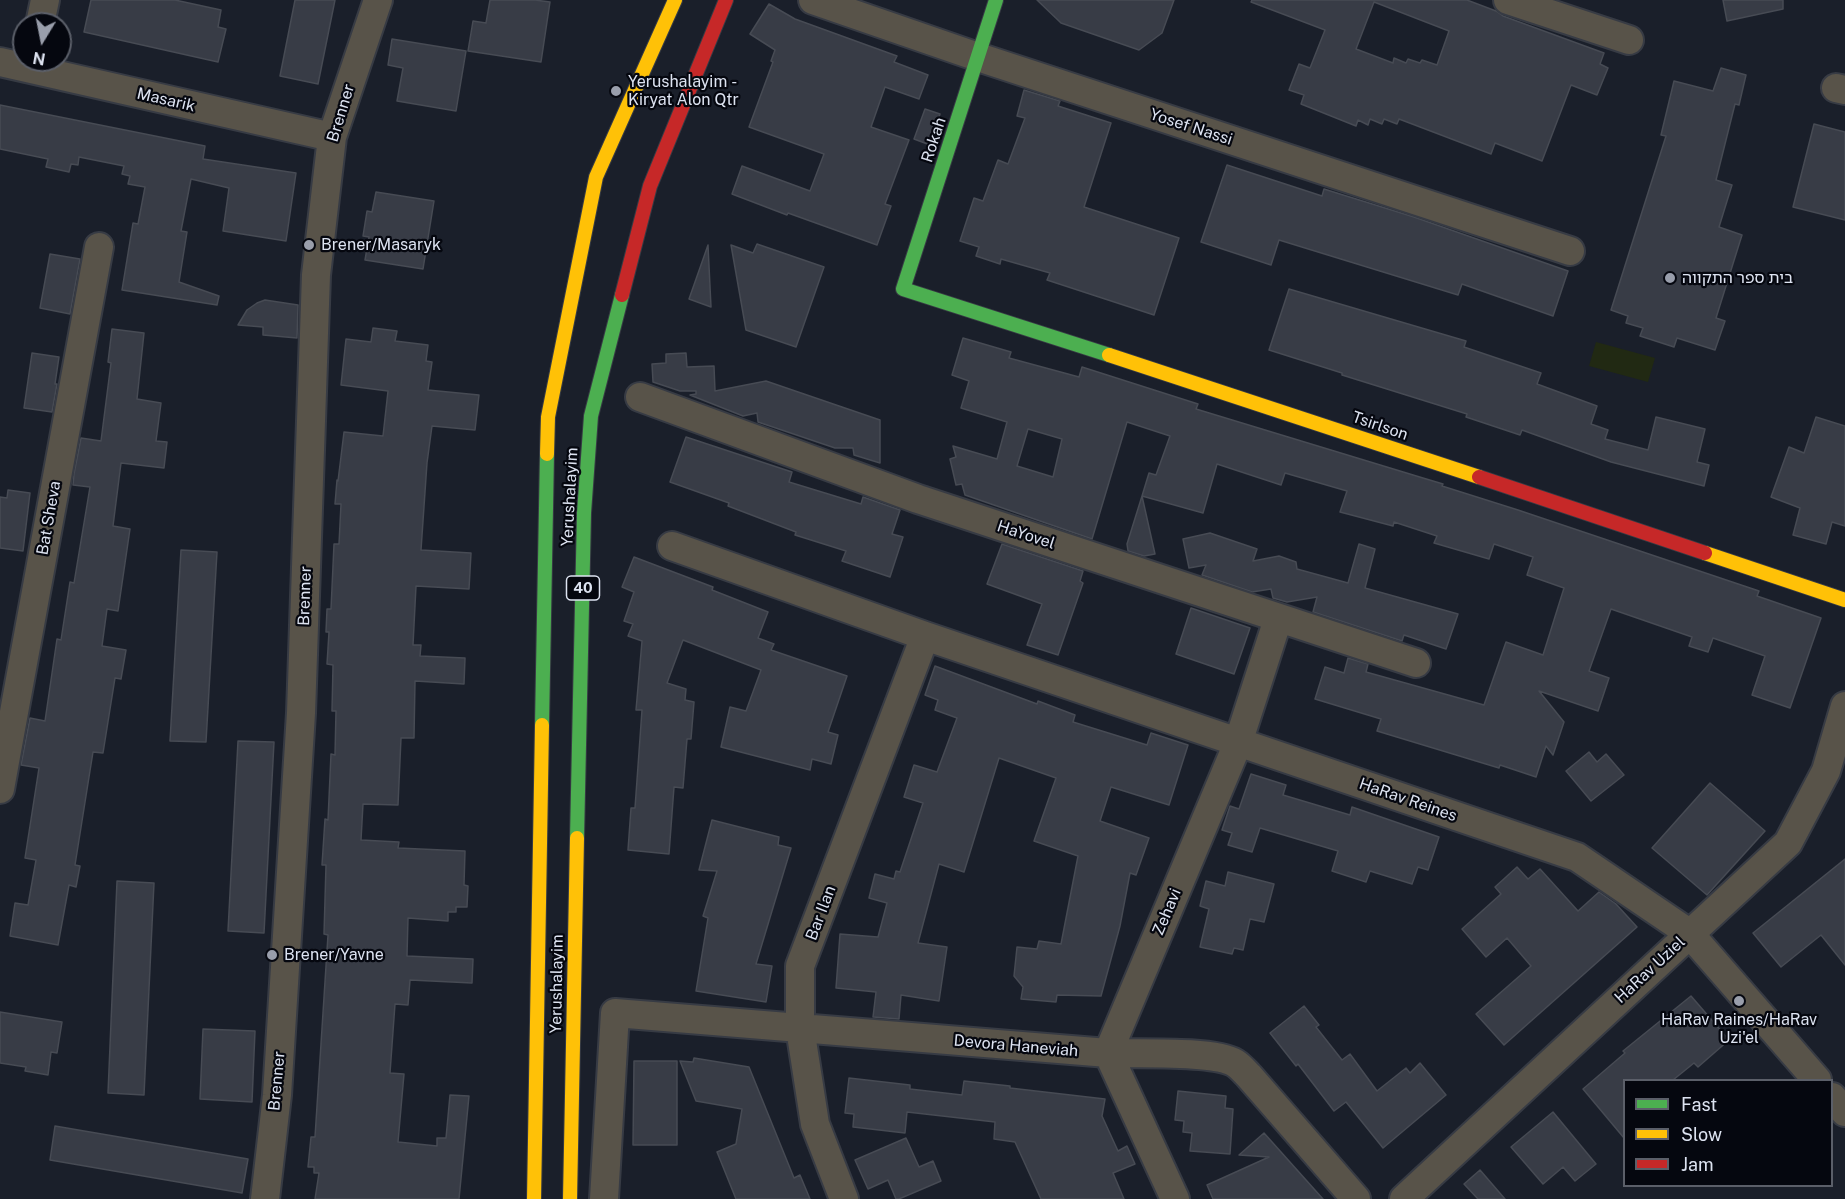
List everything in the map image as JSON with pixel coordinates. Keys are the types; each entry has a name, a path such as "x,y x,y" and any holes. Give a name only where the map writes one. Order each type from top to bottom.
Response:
{"main road":[{"name":"Yerushalayim","path":"534,1199 548,417 596,177 675,0"},
{"name":"Yerushalayim","path":"570,1199 584,513 591,416 650,186 726,0"},
{"name":"Rokah","path":"903,289 996,0"},
{"name":"Tsirlson","path":"903,289 1325,424 1845,600"},
{"path":"521,1175 539,916"}],"street":[{"name":"Brenner","path":"264,1199 277,1095 302,712 315,275 332,137 378,0"},
{"name":"Yosef Nassi","path":"813,0 978,57 1570,251"},
{"path":"1508,0 1629,40"},
{"name":"Masarik","path":"61,72 332,137"},
{"name":"Bat Sheva","path":"0,789 99,247"},
{"name":"HaYovel","path":"640,398 918,499 1416,663"},
{"name":"HaRav Reines","path":"672,546 925,636 1577,857 1689,933 1816,1079"},
{"name":"Zehavi","path":"1108,1053 1238,743 1278,619"},
{"name":"Bar Ilan","path":"844,1199 815,1124 800,1028 801,966 925,636"},
{"name":"HaRav Uziel","path":"1404,1199 1788,843 1826,771 1845,706"},
{"name":"Devora Haneviah","path":"604,1199 615,1013 1108,1053 1182,1054 1222,1058 1235,1063 1249,1076 1356,1199"},
{"path":"1108,1053 1175,1199"},
{"path":"1833,1098 1845,1112"}],"green space":[{"path":"1596,342 1655,358 1648,382 1589,366"}],"building":[{"path":"91,0 175,0 221,10 218,27 226,29 218,62 84,32"},
{"path":"295,0 335,0 318,84 280,76"},
{"path":"490,0 550,2 541,62 468,51 473,21 486,23"},
{"path":"1037,0 1174,0 1162,33 1139,50 1061,23"},
{"path":"1252,0 1467,0 1503,16 1604,53 1600,64 1608,68 1597,95 1571,85 1542,161 1495,143 1491,154 1399,119 1397,124 1384,119 1382,124 1370,119 1368,125 1358,120 1356,126 1301,104 1304,95 1289,90 1299,64 1310,68 1325,30 1251,2","holes":["1374,2 1449,31 1437,65 1422,60 1420,63 1408,59 1406,63 1394,58 1393,63 1356,49"]},
{"path":"1723,0 1783,0 1783,9 1727,21"},
{"path":"769,4 795,19 897,56 894,62 928,75 919,99 885,87 871,127 909,140 885,204 891,206 877,245 732,194 742,166 810,191 824,154 749,127 773,62 771,61 775,50 750,34"},
{"path":"392,39 466,51 456,111 397,101 403,68 388,65"},
{"path":"1721,68 1746,75 1739,105 1735,104 1716,180 1732,185 1719,227 1742,235 1716,318 1725,321 1715,350 1677,338 1674,347 1640,336 1643,328 1626,323 1628,316 1611,310 1666,136 1661,135 1674,81 1713,91"},
{"path":"1024,90 1060,101 1058,106 1111,123 1084,207 1179,238 1154,315 1047,280 1050,273 1001,259 1000,264 976,256 979,247 960,241 974,198 983,201 998,160 1008,164 1025,118 1017,116"},
{"path":"0,105 205,146 203,159 296,173 286,241 223,231 229,188 191,179 181,231 187,232 179,282 219,296 217,305 122,290 133,223 138,224 145,187 128,184 130,176 122,174 124,166 79,157 78,165 71,164 69,172 46,167 48,159 0,149"},
{"path":"925,109 940,114 930,145 914,139"},
{"path":"1814,124 1845,132 1845,220 1793,207"},
{"path":"1227,165 1322,196 1324,189 1414,217 1568,271 1553,316 1462,284 1458,295 1279,240 1271,265 1201,242"},
{"path":"376,192 434,201 423,269 365,260 369,237 363,236 367,211 372,212"},
{"path":"757,244 824,267 796,347 746,330 731,245 753,253"},
{"path":"708,245 711,307 689,299"},
{"path":"50,254 80,259 70,314 40,308"},
{"path":"1289,289 1466,341 1464,347 1541,373 1537,384 1597,406 1591,424 1608,430 1605,439 1648,450 1656,417 1705,429 1697,462 1709,465 1704,486 1611,462 1522,430 1520,435 1466,417 1467,414 1269,350"},
{"path":"265,300 298,305 297,338 263,335 263,327 238,325 247,310"},
{"path":"373,328 397,331 395,341 428,345 426,361 432,362 428,390 479,395 475,430 432,426 421,550 471,553 469,589 416,586 413,645 421,645 420,656 465,658 464,684 415,681 414,738 401,738 398,805 363,804 361,840 399,842 398,848 465,851 464,885 468,886 467,907 456,907 456,912 448,912 448,921 408,918 407,956 473,959 472,983 410,980 408,1005 395,1004 390,1073 404,1074 398,1142 437,1146 437,1138 446,1138 450,1095 469,1096 459,1199 315,1199 319,1173 314,1173 314,1167 308,1167 311,1137 315,1137 328,935 324,934 326,865 322,865 325,819 328,820 331,754 335,755 336,711 332,711 333,665 327,664 329,632 326,632 327,609 331,609 334,544 339,544 341,504 335,504 337,480 344,432 383,436 388,391 341,385 346,339 371,342"},
{"path":"112,329 144,333 137,399 161,403 156,441 167,442 164,468 121,463 113,526 130,529 118,611 107,609 102,646 126,650 121,679 115,678 103,753 93,752 75,865 80,866 76,887 69,885 58,945 10,936 15,903 28,905 36,860 25,858 39,768 21,765 30,718 45,721 57,639 61,640 70,582 74,583 90,487 73,485 74,474 81,438 101,441 111,363 108,362"},
{"path":"963,338 1011,352 1009,358 1079,377 1082,367 1198,404 1196,409 1443,484 1442,486 1759,591 1757,596 1821,618 1790,708 1752,695 1765,656 1713,638 1708,652 1689,646 1692,637 1611,609 1589,671 1609,678 1598,711 1539,691 1564,722 1553,755 1546,746 1536,777 1500,765 1499,768 1377,731 1381,719 1315,699 1325,667 1344,673 1348,658 1368,664 1366,672 1484,705 1506,642 1543,655 1564,588 1527,575 1533,557 1494,544 1489,559 1434,543 1437,536 1394,522 1393,526 1340,512 1347,491 1285,473 1281,485 1217,464 1203,513 1142,496 1149,473 1156,475 1170,436 1127,422 1092,539 965,495 962,484 956,485 950,459 956,457 953,446 997,459 1007,422 961,408 969,381 952,375","holes":["1028,429 1062,439 1053,477 1017,466"]},
{"path":"32,353 59,357 52,412 24,408"},
{"path":"686,353 687,367 714,366 715,391 766,381 880,420 880,463 854,455 853,448 835,448 758,422 757,413 743,416 690,395 696,394 696,391 680,391 653,382 652,364 666,363 666,354"},
{"path":"1816,417 1845,426 1845,526 1832,522 1826,544 1793,535 1800,508 1771,497 1789,447 1804,453"},
{"path":"686,437 792,472 789,482 861,504 863,497 900,510 892,534 903,537 890,577 842,561 846,551 795,535 796,532 728,506 729,503 670,482"},
{"path":"8,490 30,493 23,551 0,548 0,497 7,498"},
{"path":"1142,496 1155,554 1144,556 1128,551 1127,544"},
{"path":"1210,533 1257,549 1253,561 1279,556 1296,562 1297,569 1348,583 1359,544 1375,549 1365,588 1458,614 1446,649 1404,635 1402,641 1313,612 1317,597 1287,602 1273,598 1271,589 1252,592 1202,575 1206,565 1189,568 1183,539"},
{"path":"1002,544 1083,571 1080,581 1083,583 1058,655 1027,645 1042,604 987,584"},
{"path":"181,550 217,552 206,742 170,741"},
{"path":"634,557 713,587 712,590 768,612 758,638 774,644 771,650 847,676 828,732 838,735 831,764 812,759 810,770 721,747 730,707 746,711 761,670 683,640 667,683 686,689 685,700 694,702 691,739 687,739 683,788 674,787 669,854 628,850 631,808 635,808 642,710 636,710 642,641 628,636 633,624 624,621 634,592 622,587"},
{"path":"1191,608 1250,628 1234,674 1176,654"},
{"path":"935,666 1037,704 1038,701 1075,715 1073,722 1147,745 1151,733 1188,745 1169,805 1111,787 1100,821 1149,838 1136,875 1130,873 1120,926 1101,996 1057,995 1056,1002 1021,999 1023,987 1014,976 1017,947 1037,949 1039,941 1061,944 1078,856 1034,841 1056,778 999,758 964,872 939,864 918,943 947,947 939,1001 901,995 899,1019 873,1017 876,992 836,988 840,934 878,937 887,903 869,898 875,874 894,879 896,871 900,872 923,803 904,797 914,765 937,772 957,718 935,710 938,700 925,695"},
{"path":"238,741 274,742 264,933 228,931"},
{"path":"1589,752 1597,762 1606,754 1624,775 1591,801 1566,771"},
{"path":"1251,774 1286,785 1283,795 1350,815 1352,807 1439,837 1428,870 1418,867 1412,884 1370,871 1366,882 1332,871 1338,851 1260,828 1252,852 1228,845 1232,833 1222,830 1230,806 1239,809"},
{"path":"1710,783 1765,831 1707,895 1652,848"},
{"path":"712,820 779,837 778,845 791,848 756,964 772,966 766,1002 696,991 708,918 703,916 717,871 699,870"},
{"path":"1845,859 1845,965 1821,935 1781,967 1753,933"},
{"path":"1517,867 1528,879 1540,869 1578,911 1599,892 1616,904 1637,927 1504,1045 1476,1014 1531,966 1507,938 1486,957 1462,929 1501,894 1495,887"},
{"path":"1228,872 1274,884 1264,922 1250,919 1243,950 1234,948 1232,954 1200,947 1209,909 1200,906 1206,881 1225,886"},
{"path":"117,881 154,883 144,1095 108,1093"},
{"path":"1691,996 1729,1040 1698,1067 1694,1063 1674,1079 1623,1079 1623,1137 1583,1089 1625,1053 1623,1051"},
{"path":"1304,1006 1319,1025 1316,1027 1342,1060 1350,1054 1377,1091 1406,1068 1410,1073 1420,1063 1446,1095 1383,1148 1346,1102 1334,1111 1298,1064 1296,1066 1270,1033"},
{"path":"0,1012 62,1022 57,1053 51,1052 48,1075 25,1071 26,1067 0,1063"},
{"path":"203,1029 255,1031 252,1102 200,1099"},
{"path":"694,1058 749,1067 794,1178 800,1175 810,1199 736,1199 717,1152 736,1144 742,1109 696,1101 680,1061 693,1062"},
{"path":"634,1061 677,1061 677,1145 633,1145"},
{"path":"849,1078 910,1085 910,1089 962,1095 964,1081 1105,1099 1102,1116 1118,1151 1127,1146 1135,1164 1113,1173 1124,1199 1041,1199 1015,1142 994,1139 995,1122 907,1112 905,1133 853,1127 854,1114 845,1113"},
{"path":"1178,1091 1226,1096 1225,1108 1233,1109 1230,1154 1190,1151 1192,1133 1183,1132 1184,1121 1175,1120"},
{"path":"1553,1112 1596,1164 1575,1181 1563,1167 1543,1184 1511,1147"},
{"path":"55,1126 248,1159 242,1193 50,1160"},
{"path":"1264,1133 1323,1199 1213,1199 1207,1185 1269,1157 1239,1155"},
{"path":"906,1138 919,1167 933,1161 941,1181 899,1199 896,1199 888,1180 868,1189 855,1160"},
{"path":"1480,1170 1505,1199 1478,1199 1464,1184"}],"traffic: fast":[{"path":"996,0 903,289 1109,355"},
{"path":"577,838 584,513 591,416 622,295"},
{"path":"542,725 547,454"}],"traffic: slow":[{"path":"547,454 548,417 596,177 675,0"},
{"path":"1109,355 1479,477"},
{"path":"1705,553 1845,600"},
{"path":"534,1199 542,725"},
{"path":"570,1199 577,838"}],"traffic: jam":[{"path":"622,295 650,186 726,0"},
{"path":"1479,477 1705,553"}],"place":[{"name":"Yerushalayim - Kiryat Alon Qtr","path":"616,91"},
{"name":"Brener/Masaryk","path":"309,245"},
{"name":"בית ספר התקווה","path":"1670,278"},
{"name":"Brener/Yavne","path":"272,955"},
{"name":"HaRav Raines/HaRav Uzi'el","path":"1739,1001"}]}
